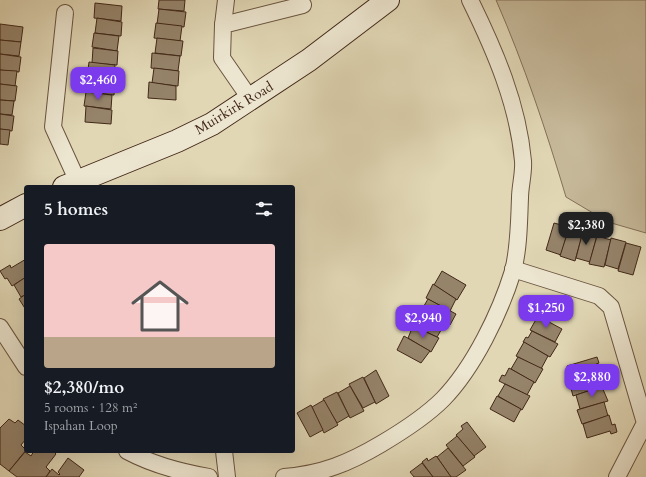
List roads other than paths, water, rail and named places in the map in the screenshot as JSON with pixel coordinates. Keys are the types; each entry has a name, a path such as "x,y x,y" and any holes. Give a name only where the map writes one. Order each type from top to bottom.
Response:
{"main road":[{"name":"Muirkirk Road","path":"71,184 177,141 212,124 251,100 309,60 388,0"},
{"path":"0,219 24,206"}],"street":[{"path":"226,0 223,25 222,58 251,100"},
{"path":"284,477 327,474 400,432 443,399 461,377 488,330 502,299 513,269 518,230 523,164 520,137 514,110 487,34 470,0"},
{"path":"223,25 303,5"},
{"path":"65,13 53,126 71,184"},
{"path":"513,269 599,296 611,307 645,423 617,477"},
{"path":"0,327 24,364"},
{"path":"132,453 146,461 182,472 209,477"},
{"path":"224,453 227,477"}]}
